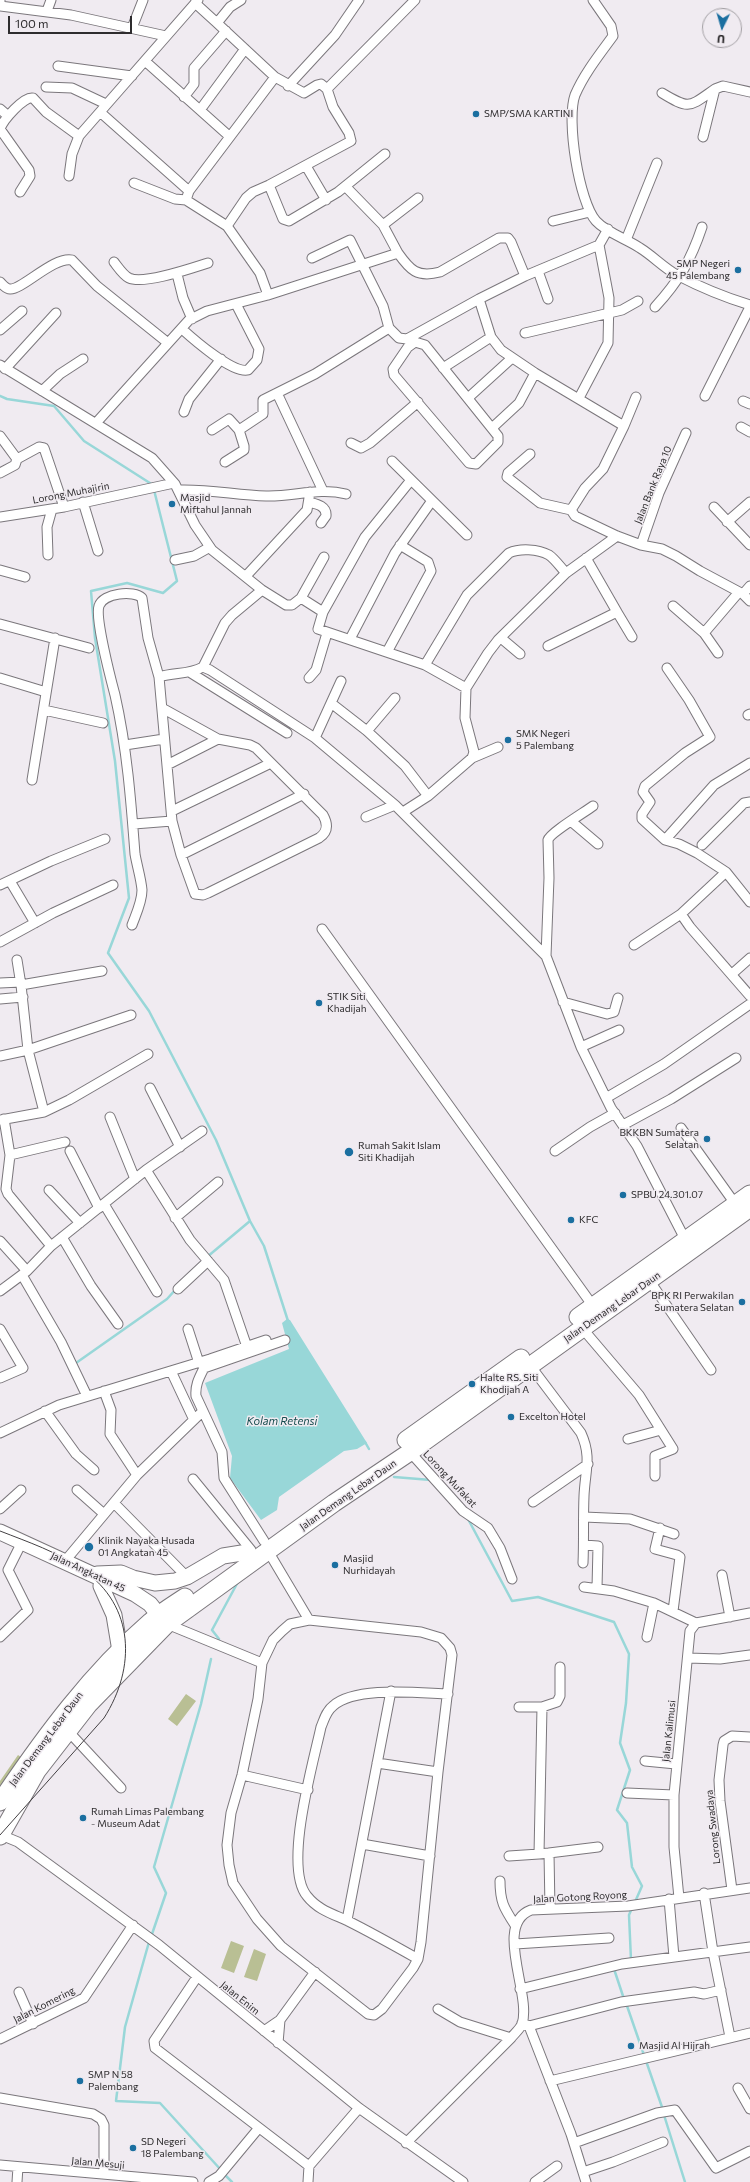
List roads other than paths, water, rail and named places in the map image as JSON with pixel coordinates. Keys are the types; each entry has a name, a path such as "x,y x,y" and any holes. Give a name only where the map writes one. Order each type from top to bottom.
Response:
{"highway":[{"name":"Jalan Demang Lebar Daun","path":"258,1548 334,1503 410,1452 593,1306 747,1206"},
{"name":"Jalan Demang Lebar Daun","path":"0,1802 30,1758 74,1701 120,1651 258,1548 527,1360 582,1328 649,1280 688,1245"},
{"name":"Jalan Demang Lebar Daun","path":"0,1835 37,1771 89,1704 158,1623"}],"main road":[{"name":"Jalan Angkatan 45","path":"0,1532 65,1561 98,1580"},
{"name":"Jalan Angkatan 45","path":"0,1540 136,1594 150,1604 158,1623"},
{"path":"120,1651 114,1615 98,1580 121,1573 133,1578 155,1583 175,1581 187,1577 223,1556 258,1548"}],"street":[{"path":"0,0 0,6 47,11 166,36"},
{"path":"47,11 51,0"},
{"path":"132,28 143,0"},
{"path":"217,23 230,7 241,0"},
{"path":"288,86 335,35 359,0"},
{"path":"327,89 415,0"},
{"path":"593,0 612,26 613,36 590,68 576,94 573,104 572,128 579,177 582,191 590,212 599,224 640,248 680,277 750,306 705,396"},
{"path":"69,176 72,154 79,136 196,2 275,77 288,86 304,94 321,84 327,89 333,107 352,140 306,166 249,195 227,226"},
{"path":"184,97 194,84 194,68 226,31"},
{"path":"200,110 245,49"},
{"path":"145,61 229,136"},
{"path":"58,66 132,76"},
{"path":"134,183 175,199 188,196 229,136 253,108 275,77"},
{"path":"46,86 72,88 106,104"},
{"path":"662,93 681,104 688,105 696,103 715,89 723,86 750,92"},
{"path":"703,137 715,89"},
{"path":"20,192 30,174 0,128 8,116 31,97 46,112 79,136"},
{"path":"0,109 8,116"},
{"path":"100,112 188,196 227,226 260,273 268,295"},
{"path":"269,185 284,220 289,221 346,187 385,154"},
{"path":"626,240 657,162"},
{"path":"306,166 326,200"},
{"path":"346,187 383,225 398,253 410,269 420,274 440,272 499,238 508,238 525,276"},
{"path":"383,225 418,198"},
{"path":"553,221 590,212"},
{"path":"656,307 680,277 688,264 702,226"},
{"path":"579,398 608,343 609,313 606,278 600,245 608,229"},
{"path":"312,258 350,240 364,265 383,306 389,328 399,338 408,339 479,299 525,276 600,245"},
{"path":"96,423 168,343 192,319 207,311 268,295 364,265 383,256 398,253"},
{"path":"0,282 5,288 13,289 63,260 72,260 97,286 168,343"},
{"path":"114,262 130,278 136,280 177,274 208,263"},
{"path":"538,271 548,299"},
{"path":"177,274 183,298 192,319"},
{"path":"479,299 491,337 501,350 535,373 624,426"},
{"path":"525,333 622,310 638,301"},
{"path":"182,329 221,359 245,371 258,357 259,349 236,304"},
{"path":"0,330 22,311"},
{"path":"56,313 2,367 152,458 177,487 195,525 210,547 262,590 290,606 301,598 324,557"},
{"path":"239,430 263,414 263,400 315,374 389,328"},
{"path":"443,368 491,337"},
{"path":"416,342 425,345 443,368 498,436 498,442 476,464 472,464 393,372 408,347 416,342"},
{"path":"468,398 512,358"},
{"path":"42,391 60,374 82,359"},
{"path":"184,412 189,399 221,359"},
{"path":"492,428 518,404 535,373"},
{"path":"277,393 322,491"},
{"path":"571,510 582,492 603,469 636,397"},
{"path":"351,443 361,448 370,443 418,402"},
{"path":"212,430 229,419 239,430 244,450 225,462"},
{"path":"740,427 750,432"},
{"name":"Jalan Bank Raya 10","path":"641,545 659,493 686,433"},
{"path":"0,436 17,459"},
{"path":"0,473 15,465 17,459 42,447 64,507"},
{"path":"530,454 508,473 507,477 540,503 571,510"},
{"path":"392,462 467,536"},
{"path":"411,480 365,537 323,612 318,627 319,630 327,633 350,639 425,665 466,688"},
{"name":"Lorong Muhajirin","path":"0,517 64,507 162,484 177,487 266,496 310,497 322,491 346,494"},
{"path":"246,576 307,510 310,497 326,511 326,516 321,523"},
{"path":"83,502 98,551"},
{"path":"350,639 400,545 431,502"},
{"path":"727,522 750,502"},
{"path":"714,508 750,545"},
{"path":"48,555 48,521 52,509"},
{"path":"571,510 574,516 584,522 641,545 669,552 744,596"},
{"path":"472,758 474,752 465,718 466,688 488,653 566,573 617,536"},
{"path":"387,652 431,571 428,562 400,545"},
{"path":"175,560 194,556 210,547"},
{"path":"425,665 467,595 509,553 516,550 523,550 549,555 566,573"},
{"path":"586,558 632,637"},
{"path":"0,570 25,577"},
{"path":"704,633 744,596 750,586"},
{"path":"159,677 171,673 191,673 203,667 225,624 232,615 262,590"},
{"path":"132,925 142,890 136,856 134,824 123,731 104,646 98,607 102,601 128,593 139,595 142,598 148,638 159,677 172,821 181,855 195,894 203,895 312,842 323,835 326,830 326,820 323,815 304,794 256,748 250,745 218,739 162,708"},
{"path":"301,598 323,612"},
{"path":"673,606 704,633 718,653"},
{"path":"548,646 617,612"},
{"path":"0,624 89,648"},
{"path":"309,678 316,670 327,633"},
{"path":"32,780 55,638"},
{"path":"501,638 520,654"},
{"path":"203,667 316,738 396,805 546,956"},
{"path":"666,668 689,700 710,737 679,757 644,787 643,792 650,802 642,814 642,819 664,840 679,844 697,853 726,872 750,902"},
{"path":"191,673 287,733"},
{"path":"0,678 46,692"},
{"path":"316,738 341,681"},
{"path":"367,731 395,698"},
{"path":"331,703 367,731 405,766 428,796"},
{"path":"258,715 265,706"},
{"path":"44,710 103,722"},
{"path":"125,745 164,739"},
{"path":"167,765 218,739"},
{"path":"403,812 428,796 472,758 498,747"},
{"path":"664,840 714,785 750,762"},
{"path":"172,811 271,763"},
{"path":"181,855 304,794"},
{"path":"702,844 744,803 750,802"},
{"path":"366,817 396,805"},
{"path":"593,806 572,822 550,835 548,840 549,878 546,956 581,1047 606,1098 637,1146 688,1245"},
{"path":"134,824 172,821"},
{"path":"572,822 598,844"},
{"path":"0,885 50,861 105,839"},
{"path":"634,945 681,914 726,872"},
{"path":"10,881 35,923"},
{"path":"0,942 35,923 113,886"},
{"path":"681,914 690,927 750,996"},
{"path":"322,929 593,1306"},
{"path":"732,974 750,958"},
{"path":"17,960 23,997 28,1050 44,1112"},
{"path":"0,983 21,983 102,971"},
{"path":"0,999 23,997"},
{"path":"563,1002 607,1014 614,1012 618,998"},
{"path":"606,1098 664,1064 750,1004"},
{"path":"0,1056 28,1050 131,1015"},
{"path":"581,1047 619,1030"},
{"path":"51,1246 8,1194 6,1188 10,1155 2,1120 44,1112 69,1100 148,1054"},
{"path":"623,1124 671,1099 736,1058"},
{"path":"150,1088 180,1147"},
{"path":"555,1151 585,1130 615,1113"},
{"path":"110,1117 135,1179"},
{"path":"681,1128 747,1206"},
{"path":"0,1291 24,1273 51,1246 146,1170 202,1131"},
{"path":"10,1155 65,1142"},
{"path":"70,1151 102,1206 157,1292"},
{"path":"146,1170 175,1218 206,1260 224,1280 247,1347"},
{"path":"175,1218 218,1182"},
{"path":"49,1190 80,1223"},
{"path":"62,1237 91,1286 118,1324"},
{"path":"0,1241 24,1273 61,1342 87,1396"},
{"path":"178,1289 206,1260"},
{"path":"649,1280 711,1370"},
{"path":"582,1328 639,1395 672,1449 655,1456 656,1476"},
{"path":"0,1329 23,1368 0,1378"},
{"path":"188,1329 199,1363"},
{"path":"0,1433 59,1405 199,1363 266,1340"},
{"path":"258,1548 224,1478 222,1452 196,1396 195,1389 196,1383 204,1368 285,1340"},
{"path":"527,1360 581,1433 586,1443 588,1464 584,1496 584,1545 582,1564"},
{"path":"171,1371 194,1420"},
{"path":"104,1391 111,1410 108,1428 110,1434 137,1475"},
{"path":"45,1411 76,1454 94,1470"},
{"path":"65,1561 137,1475 203,1411"},
{"path":"628,1439 661,1430"},
{"name":"Lorong Mufakat","path":"410,1452 463,1511 488,1528 500,1548 512,1579"},
{"path":"533,1502 588,1464"},
{"path":"193,1479 258,1548 309,1620"},
{"path":"0,1509 21,1490"},
{"path":"77,1490 104,1514"},
{"path":"114,1503 187,1577"},
{"path":"584,1518 630,1519 674,1534"},
{"path":"660,1528 655,1549 677,1554 680,1557 673,1611"},
{"path":"584,1545 597,1545 599,1548 597,1588"},
{"path":"0,1637 28,1610 4,1571 19,1548"},
{"path":"722,1575 730,1617"},
{"path":"584,1587 597,1588 654,1604 673,1611 696,1623 750,1613"},
{"path":"648,1637 654,1604"},
{"path":"309,1620 421,1632 441,1638 450,1648 452,1655 418,1959 406,1978 382,2009 374,2015 368,2014 281,1946 257,1919 233,1883 227,1845 231,1813 242,1775 258,1699 262,1663 273,1640 282,1631 290,1624 309,1620"},
{"path":"158,1623 262,1663"},
{"name":"Jalan Kalimusi","path":"679,1898 674,1847 674,1794 690,1631 696,1623"},
{"path":"688,1658 720,1659 750,1656"},
{"path":"519,1707 542,1707 556,1703 559,1699 560,1667"},
{"path":"418,1959 346,1920 325,1912 307,1896 298,1879 298,1841 322,1727 325,1717 332,1706 346,1697 391,1691 448,1694"},
{"path":"346,1920 391,1691"},
{"path":"542,1707 544,1853 550,1909"},
{"path":"68,1731 120,1788"},
{"name":"Lorong Swadaya","path":"732,1890 720,1801 719,1780 723,1745 724,1740 728,1737 750,1737"},
{"path":"645,1761 676,1764"},
{"path":"377,1763 438,1772"},
{"path":"242,1775 308,1790"},
{"path":"627,1793 674,1794"},
{"name":"Jalan Enim","path":"0,1835 18,1842 133,1925 359,2108 406,2143 463,2182"},
{"path":"362,1844 430,1856"},
{"path":"509,1856 598,1847"},
{"path":"500,1881 500,1898 503,1906 515,1925 515,1944 525,2024 550,2081 574,2143 586,2182"},
{"name":"Jalan Gotong Royong","path":"515,1925 518,1918 525,1912 531,1910 632,1905 750,1888"},
{"path":"704,1894 713,1952 730,2037"},
{"path":"669,1900 674,1957"},
{"name":"Jalan Komering","path":"0,2039 84,1998 133,1925"},
{"path":"515,1944 610,1938"},
{"path":"520,1989 622,1964 750,1947"},
{"path":"264,2031 280,2020 316,1972"},
{"path":"197,1977 154,2041 154,2047 258,2129 309,2166"},
{"path":"406,2143 525,2024 624,2001 694,1992 704,1994 721,1990"},
{"path":"18,1992 33,2024"},
{"path":"438,2009 460,2022 511,2038"},
{"path":"278,2043 280,2020"},
{"path":"550,2081 636,2059 750,2033"},
{"path":"738,2088 750,2110"},
{"path":"0,2098 93,2114 101,2119 104,2125 104,2174"},
{"path":"308,2182 309,2166 359,2108"},
{"path":"574,2143 657,2113 675,2110 716,2168 750,2151"},
{"path":"209,2182 219,2176 258,2129"},
{"path":"583,2172 663,2142"},
{"name":"Jalan Mesuji","path":"0,2165 104,2174 146,2180 193,2182"},
{"path":"535,2182 557,2166"},
{"path":"17,2182 18,2167"}],"water":[{"name":"Kolam Retensi","path":"287,1319 290,1320 367,1443 357,1449 344,1451 279,1497 277,1510 261,1520 230,1478 232,1456 205,1383 289,1349 282,1323"}],"waterway":[{"path":"0,396 7,399 54,406 84,441 153,485"},
{"path":"154,490 177,581 163,593 127,583 91,591 95,638 115,761 129,898 108,953 149,1011 216,1140 250,1221 264,1246 288,1321"},
{"path":"207,1257 250,1221"},
{"path":"76,1363 167,1299 176,1289"},
{"path":"365,1442 369,1449"},
{"path":"394,1477 431,1480"},
{"path":"468,1519 512,1601 538,1597 614,1622 629,1654 626,1703 620,1743 630,1770 617,1810 627,1823 632,1867 642,1886 635,1902"},
{"path":"219,1639 212,1630 239,1580"},
{"path":"151,1937 166,1893 154,1867 201,1704 211,1659"},
{"path":"631,1960 629,1915 632,1908"},
{"path":"149,1942 125,2027 116,2101 160,2103 221,2170"},
{"path":"614,1969 624,1999"},
{"path":"626,2003 663,2110"},
{"path":"664,2115 685,2182"},
{"path":"224,2174 232,2182"}],"tram line":[{"path":"0,1531 43,1548 83,1570 100,1585 113,1601 121,1619 125,1639 125,1659 122,1679 104,1718 0,1835"}],"place":[{"name":"SMP/SMA KARTINI","path":"476,114"},
{"name":"SMP Negeri 45 Palembang","path":"738,270"},
{"name":"Masjid Miftahul Jannah","path":"172,504"},
{"name":"SMK Negeri 5 Palembang","path":"508,740"},
{"name":"STIK Siti Khadijah","path":"319,1003"},
{"name":"BKKBN Sumatera Selatan","path":"707,1139"},
{"name":"Rumah Sakit Islam Siti Khadijah","path":"349,1152"},
{"name":"SPBU 24.301.07","path":"623,1195"},
{"name":"KFC","path":"571,1220"},
{"name":"BPK RI Perwakilan Sumatera Selatan","path":"742,1302"},
{"name":"Halte RS. Siti Khodijah A","path":"472,1384"},
{"name":"Excelton Hotel","path":"511,1417"},
{"name":"Klinik Nayaka Husada 01 Angkatan 45","path":"89,1547"},
{"name":"Masjid Nurhidayah","path":"335,1565"},
{"name":"Rumah Limas Palembang - Museum Adat","path":"83,1818"},
{"name":"Masjid Al Hijrah","path":"631,2046"},
{"name":"SMP N 58 Palembang","path":"80,2081"},
{"name":"SD Negeri 18 Palembang","path":"133,2148"}]}
